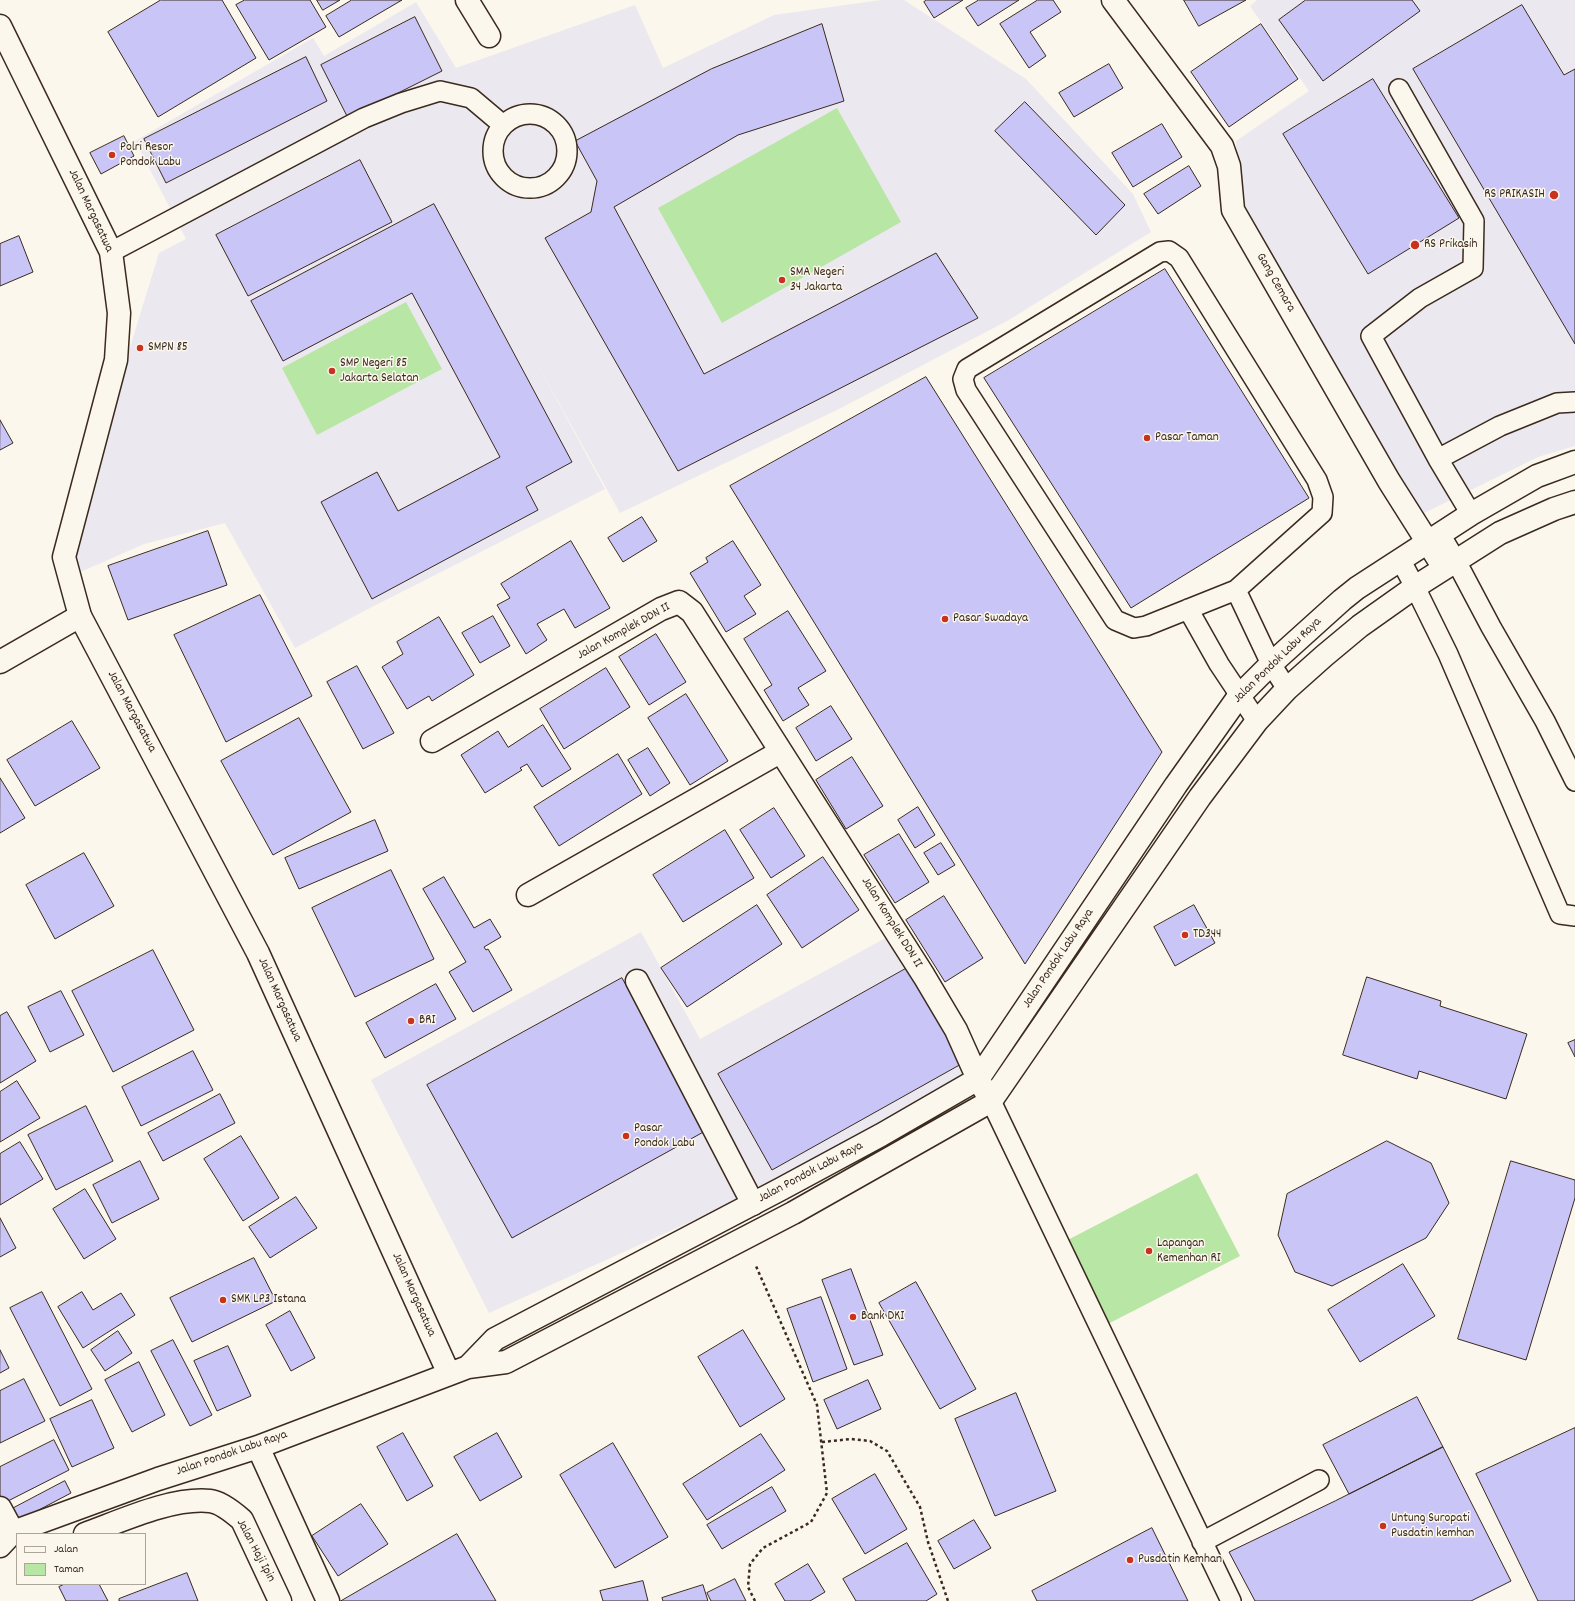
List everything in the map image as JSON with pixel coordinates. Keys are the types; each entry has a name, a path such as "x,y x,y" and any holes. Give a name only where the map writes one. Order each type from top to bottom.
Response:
{"main road":[{"path":"467,0 489,36"},
{"name":"Gang Cemara","path":"1113,0 1222,146 1229,166 1232,210 1389,481 1434,538 1450,564"},
{"name":"Jalan Margasatwa","path":"0,26 111,252 119,313 116,360 64,557 80,616 258,953 458,1371"},
{"name":"Jalan Pondok Labu Raya","path":"458,1371 495,1339 781,1189 881,1135 978,1079 1176,785 1239,696 1271,664 1357,588 1401,561 1471,514 1537,476 1575,462"},
{"name":"Jalan Pondok Labu Raya","path":"21,1533 158,1479 258,1447 458,1371 506,1362 793,1213 991,1101 1195,804 1257,721 1287,689 1360,626 1450,564 1500,533 1554,509 1575,502"},
{"name":"Jalan Komplek DDN II","path":"432,741 661,609 679,602 692,612 924,976 956,1030 978,1079 991,1101"},
{"path":"0,662 80,616"},
{"path":"528,895 780,752"},
{"path":"638,981 753,1204"},
{"path":"781,1189 793,1213"},
{"path":"540,1315 552,1338"},
{"path":"258,1447 328,1601"},
{"name":"Jalan Haji Ipin","path":"88,1533 163,1507 186,1502 212,1501 232,1512 242,1520 280,1601"},
{"path":"0,1508 6,1539"},
{"name":"Jalan Pondok Labu Raya","path":"6,1539 16,1535"},
{"path":"0,1554 16,1554"}],"lane":[{"path":"1399,89 1474,221 1473,268 1420,298 1371,336 1438,459 1471,514"},
{"path":"111,252 364,118 401,103 440,91 471,98 503,125"},
{"path":"1168,251 1179,258 1317,480 1323,497 1322,513 1236,590 1146,626 1134,628 1115,620 966,390 963,378 968,369 1160,252 1168,251"},
{"path":"1438,459 1500,426 1557,403 1575,402"},
{"path":"1401,561 1416,587 1451,661 1560,914 1575,916"},
{"path":"1450,564 1491,627 1546,721 1575,781"},
{"path":"1236,590 1271,664 1287,689"},
{"path":"1188,609 1219,664 1257,721"},
{"path":"991,1101 1231,1601"},
{"path":"1202,1542 1319,1480"}],"path":[{"path":"744,1238 817,1405 827,1493 810,1522 763,1548 750,1564 748,1587 755,1601"},
{"path":"822,1442 851,1439 870,1441 887,1452 920,1507 928,1542 948,1601"}],"shaded area":[{"name":"SMA Negeri 34 Jakarta","path":"881,0 904,0 1026,79 1133,194 1151,232 1007,321 837,410 620,513 534,358 605,489 368,609 295,648 225,523 144,544 76,574 66,555 159,253 186,239 135,141 313,38 324,56 416,2 456,68 635,5 663,68 774,15"},
{"name":"RS Prikasih","path":"1257,0 1575,0 1575,446 1538,457 1418,516 1247,226 1238,187 1236,141 1309,91 1250,6"},
{"name":"Pasar Pondok Labu","path":"641,932 700,1039 893,934 972,1069 756,1192 489,1313 371,1080"}],"green space":[{"path":"837,108 901,222 722,323 658,208"},
{"path":"406,302 442,369 317,435 282,368"},
{"name":"Lapangan Kemenhan RI","path":"1197,1173 1240,1256 1100,1328 1058,1245"}],"building":[{"path":"161,0 222,0 256,58 158,117 108,32"},
{"path":"245,0 310,0 326,27 269,60 236,5"},
{"path":"317,0 340,0 323,10"},
{"path":"352,0 402,0 339,37 326,16"},
{"path":"927,0 963,0 934,18 924,2"},
{"path":"979,0 1019,0 978,26 966,8"},
{"path":"1038,0 1053,0 1061,12 1030,32 1046,56 1029,68 1000,24"},
{"path":"1184,0 1246,0 1199,26"},
{"path":"1306,0 1412,0 1420,11 1323,81 1279,20"},
{"path":"1522,5 1564,75 1575,69 1575,344 1413,69"},
{"path":"415,17 442,71 348,118 321,65"},
{"path":"822,24 844,101 738,135 614,207 704,374 936,253 978,318 678,471 545,238 591,212 597,181 575,141 711,69"},
{"path":"1261,24 1298,79 1229,127 1191,72"},
{"path":"306,57 327,101 166,183 144,139"},
{"path":"1109,64 1123,88 1074,117 1059,93"},
{"path":"1373,79 1459,218 1368,274 1283,134"},
{"path":"1025,102 1125,205 1096,235 995,131"},
{"path":"1162,124 1182,157 1133,187 1112,153"},
{"name":"Polri Resor Pondok Labu","path":"124,136 134,156 101,174 90,153"},
{"path":"360,160 392,222 248,296 216,235"},
{"path":"1189,166 1201,186 1158,214 1144,194"},
{"path":"434,204 572,462 526,487 538,510 372,599 321,502 377,472 398,511 500,457 412,293 283,361 251,301"},
{"path":"19,236 33,272 0,286 0,244"},
{"name":"Pasar Taman","path":"1165,269 1309,498 1131,608 984,378"},
{"name":"Pasar Swadaya","path":"926,377 1162,752 1025,964 730,486"},
{"path":"0,420 13,443 0,450"},
{"path":"642,517 657,541 623,562 608,538"},
{"path":"208,531 227,585 128,620 108,566"},
{"path":"571,541 610,608 575,628 564,609 537,624 547,640 526,654 497,605 510,598 501,584"},
{"path":"733,541 761,585 744,596 756,614 726,632 690,573 708,562 706,558"},
{"path":"260,595 312,696 226,742 174,635"},
{"path":"788,611 826,671 798,688 809,705 783,721 764,690 772,685 744,639"},
{"path":"493,616 510,646 480,663 462,633"},
{"path":"439,617 474,675 432,701 429,696 407,709 382,667 403,654 397,642"},
{"path":"656,634 686,682 649,705 619,657"},
{"path":"357,666 394,733 363,749 327,682"},
{"path":"606,668 630,707 564,749 540,709"},
{"path":"686,694 728,761 690,785 648,718"},
{"path":"831,706 852,739 816,761 796,728"},
{"path":"299,718 351,812 273,855 221,761"},
{"path":"72,721 100,768 35,806 7,760"},
{"path":"543,725 571,769 542,787 527,764 520,768 522,770 485,793 461,755 498,731 508,747"},
{"path":"648,748 670,783 650,796 628,760"},
{"path":"618,754 642,794 559,846 534,807"},
{"path":"852,757 883,806 846,829 816,780"},
{"path":"0,778 25,818 0,833"},
{"path":"918,807 935,835 915,848 898,820"},
{"path":"774,808 805,856 771,878 740,830"},
{"path":"375,820 388,851 299,889 285,858"},
{"path":"725,830 754,878 683,922 653,875"},
{"path":"899,834 929,882 895,903 864,855"},
{"path":"941,843 955,865 938,875 924,853"},
{"path":"84,853 114,906 55,939 26,885"},
{"path":"823,857 859,910 802,948 767,895"},
{"path":"391,870 434,959 355,997 312,908"},
{"path":"444,877 474,928 490,919 501,937 484,947 486,950 488,949 512,990 473,1012 449,972 466,962 423,889"},
{"path":"944,896 983,958 945,982 906,920"},
{"path":"757,905 782,944 687,1007 661,968"},
{"name":"TD344","path":"1194,905 1215,943 1175,966 1154,927"},
{"path":"153,950 194,1030 113,1072 72,991"},
{"path":"909,967 963,1063 772,1170 718,1074"},
{"path":"1367,977 1441,1001 1440,1006 1527,1034 1506,1099 1419,1071 1417,1079 1343,1055"},
{"path":"622,978 707,1130 512,1238 427,1085"},
{"name":"BRI","path":"436,984 456,1019 385,1058 366,1023"},
{"path":"61,991 84,1035 50,1052 28,1007"},
{"path":"7,1012 36,1061 0,1083 0,1016"},
{"path":"1575,1040 1575,1057 1568,1043"},
{"path":"193,1051 213,1090 141,1126 122,1087"},
{"path":"17,1081 40,1118 0,1142 0,1092"},
{"path":"220,1094 235,1123 163,1161 148,1133"},
{"path":"86,1106 113,1161 56,1190 28,1135"},
{"path":"241,1136 279,1198 243,1221 204,1159"},
{"path":"1387,1141 1431,1163 1449,1203 1426,1238 1332,1286 1295,1272 1278,1235 1287,1194"},
{"path":"20,1142 43,1179 0,1205 0,1154"},
{"path":"140,1161 159,1199 112,1223 93,1185"},
{"path":"1511,1161 1575,1180 1575,1198 1526,1360 1458,1339"},
{"path":"85,1189 116,1239 84,1259 53,1209"},
{"path":"296,1197 317,1228 270,1258 249,1227"},
{"path":"0,1218 16,1248 0,1257"},
{"name":"SMK LP3 Istana","path":"254,1258 276,1301 192,1342 170,1298"},
{"path":"1403,1264 1435,1316 1360,1362 1328,1310"},
{"name":"Bank DKI","path":"851,1269 883,1355 854,1365 822,1280"},
{"path":"916,1282 976,1389 940,1409 879,1303"},
{"path":"42,1292 92,1389 60,1406 10,1308"},
{"path":"82,1292 93,1310 121,1293 135,1315 83,1348 58,1307"},
{"path":"821,1297 847,1369 813,1382 787,1309"},
{"path":"290,1311 315,1358 291,1371 266,1325"},
{"path":"743,1330 785,1399 740,1427 698,1357"},
{"path":"118,1331 132,1353 105,1371 91,1350"},
{"path":"173,1340 212,1415 190,1426 151,1351"},
{"path":"228,1346 251,1396 217,1411 194,1361"},
{"path":"0,1350 9,1368 0,1373"},
{"path":"139,1362 165,1415 132,1432 105,1380"},
{"path":"24,1379 45,1421 0,1443 0,1391"},
{"path":"868,1380 881,1409 837,1429 824,1400"},
{"path":"1016,1393 1056,1491 995,1516 955,1419"},
{"path":"1417,1397 1443,1447 1349,1494 1323,1445"},
{"path":"92,1400 114,1448 72,1467 50,1419"},
{"path":"1575,1428 1575,1601 1538,1601 1476,1474"},
{"path":"403,1433 433,1486 407,1501 377,1447"},
{"path":"497,1433 522,1477 480,1501 454,1457"},
{"path":"761,1434 785,1470 707,1520 683,1484"},
{"path":"54,1440 69,1470 4,1503 0,1496 0,1467"},
{"path":"613,1443 668,1537 615,1568 560,1475"},
{"name":"Untung Suropati Pusdatin kemhan","path":"1443,1447 1511,1581 1471,1601 1255,1601 1229,1552"},
{"path":"875,1474 907,1529 865,1554 832,1499"},
{"path":"65,1481 71,1493 16,1522 10,1510"},
{"path":"772,1487 786,1511 722,1549 707,1525"},
{"path":"361,1504 388,1544 338,1576 312,1536"},
{"path":"974,1520 991,1548 954,1569 938,1541"},
{"name":"Pusdatin Kemhan","path":"1152,1528 1188,1601 1037,1601 1032,1591"},
{"path":"457,1534 496,1601 341,1601"},
{"path":"907,1543 937,1594 926,1601 856,1601 843,1579"},
{"path":"808,1564 825,1592 810,1601 785,1601 775,1584"},
{"path":"187,1573 198,1601 119,1601 119,1599"},
{"path":"735,1579 746,1601 711,1601 707,1593"},
{"path":"643,1581 648,1601 603,1601 600,1591"},
{"path":"63,1585 100,1585 108,1601 66,1601 59,1587"},
{"path":"703,1585 708,1601 663,1601 662,1598"}],"place":[{"name":"Polri Resor Pondok Labu","path":"112,155"},
{"name":"RS PRIKASIH","path":"1554,195"},
{"name":"RS Prikasih","path":"1415,245"},
{"name":"SMA Negeri 34 Jakarta","path":"782,280"},
{"name":"SMPN 85","path":"140,348"},
{"name":"SMP Negeri 85 Jakarta Selatan","path":"332,371"},
{"name":"Pasar Taman","path":"1147,438"},
{"name":"Pasar Swadaya","path":"945,619"},
{"name":"TD344","path":"1185,935"},
{"name":"BRI","path":"411,1021"},
{"name":"Pasar Pondok Labu","path":"626,1136"},
{"name":"Lapangan Kemenhan RI","path":"1149,1251"},
{"name":"SMK LP3 Istana","path":"223,1300"},
{"name":"Bank DKI","path":"853,1317"},
{"name":"Untung Suropati Pusdatin kemhan","path":"1383,1526"},
{"name":"Pusdatin Kemhan","path":"1130,1560"}]}
